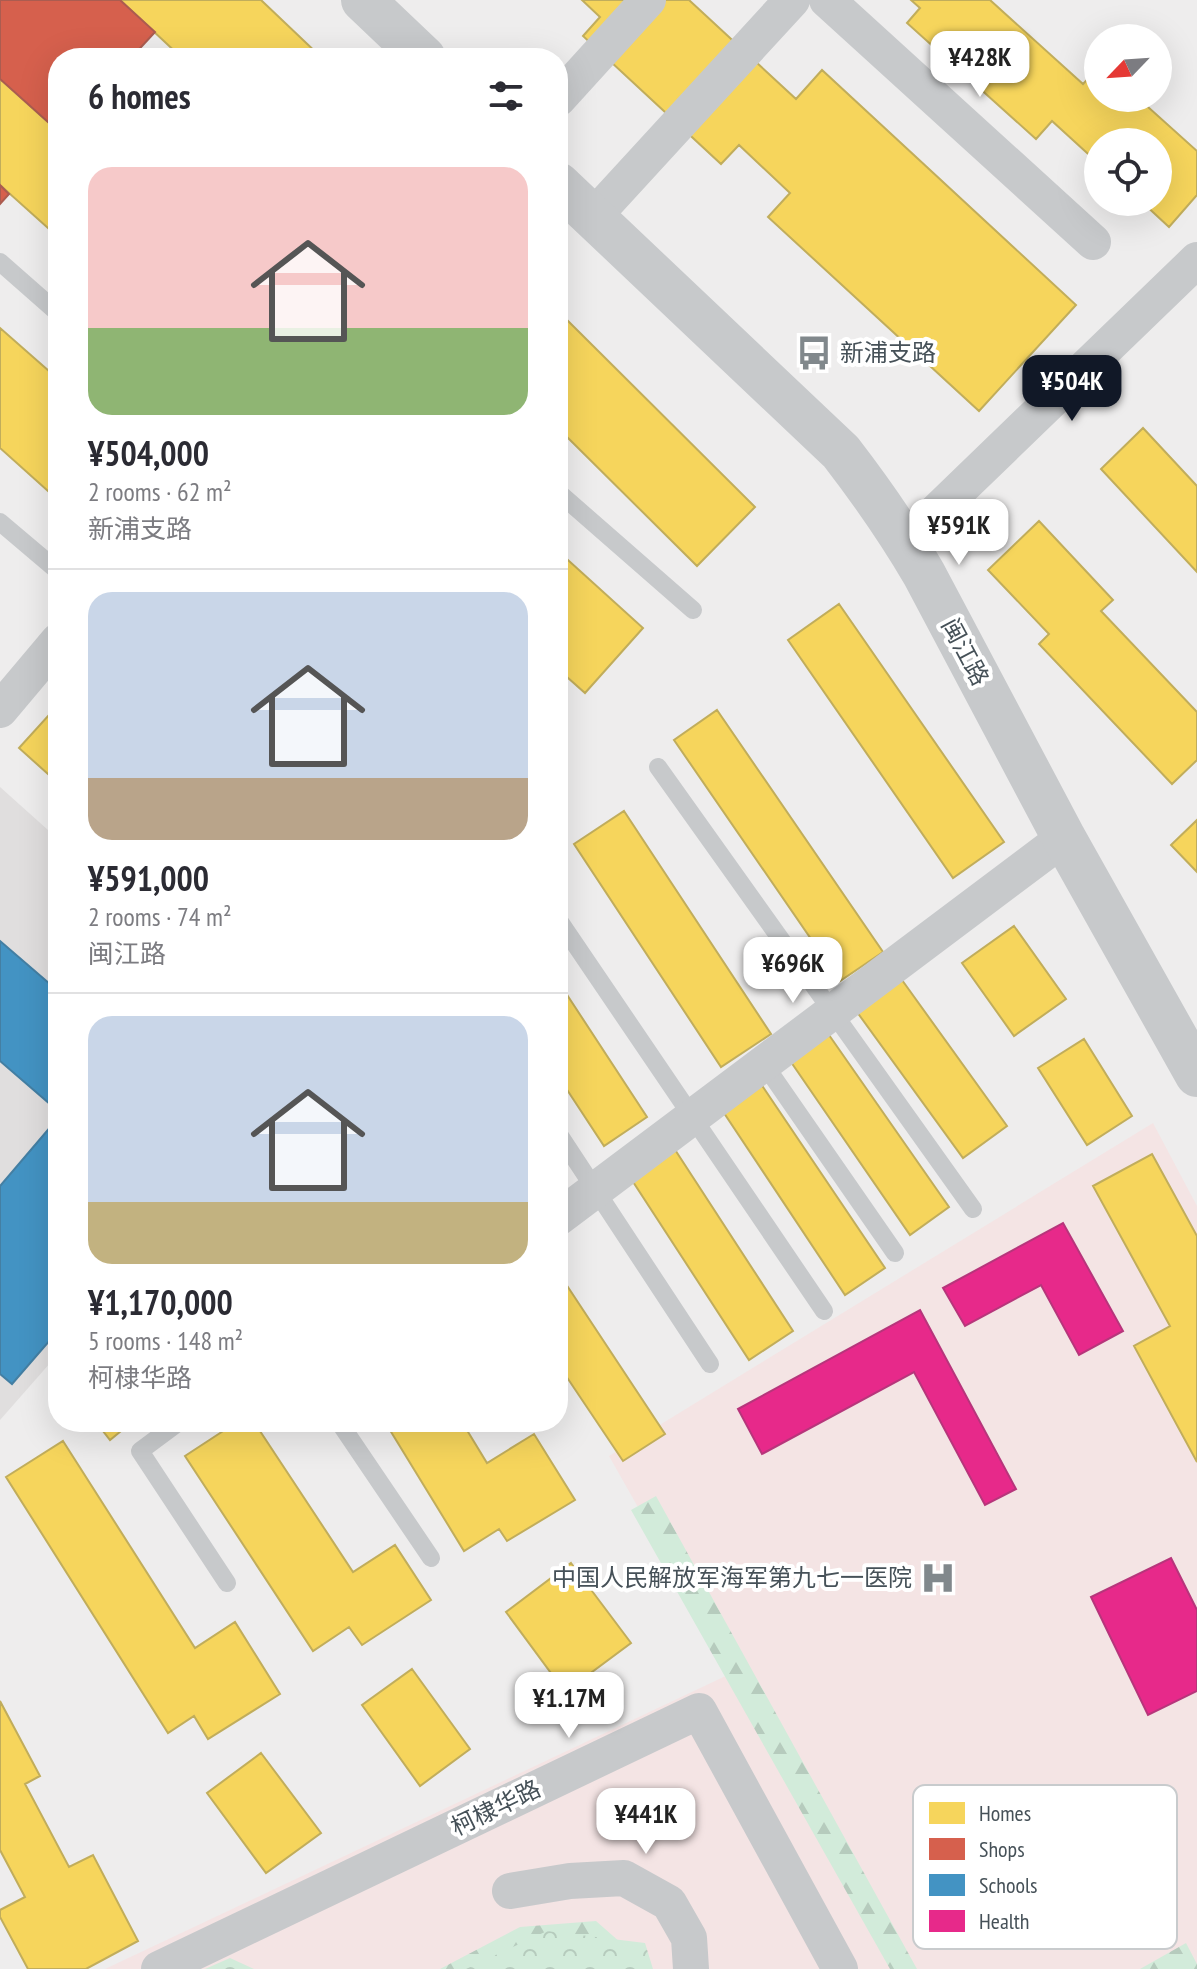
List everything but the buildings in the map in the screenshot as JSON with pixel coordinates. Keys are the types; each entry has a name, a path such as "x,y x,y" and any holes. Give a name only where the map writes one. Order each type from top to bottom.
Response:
{"street":[{"path":"363,0 413,48"},
{"path":"568,88 648,0"},
{"path":"593,217 792,0"},
{"path":"827,0 1093,242"},
{"name":"闽江路","path":"568,193 841,452 905,542 1064,838 1197,1075"},
{"path":"905,542 1197,260"},
{"path":"0,710 48,653"},
{"path":"568,1210 1064,838"},
{"name":"柯棣华路","path":"159,1969 699,1711 840,1969"},
{"path":"510,1891 570,1881 624,1878 669,1903 689,1938 691,1969"}],"lane":[{"path":"0,262 48,304"},
{"path":"568,501 693,610"},
{"path":"0,522 48,563"},
{"path":"658,767 973,1209"},
{"path":"568,934 824,1311"},
{"path":"764,1064 895,1253"},
{"path":"568,1148 710,1364"},
{"path":"166,1432 140,1451 227,1583"},
{"path":"346,1432 431,1558"}],"shaded area":[{"path":"0,787 48,830 48,1365 0,1420"},
{"name":"中国人民解放军海军第九七一医院","path":"1153,1123 1197,1206 1197,1969 105,1969 732,1673 609,1456"}],"green space":[{"path":"656,1496 917,1969 890,1969 631,1510"},
{"path":"596,1921 637,1957 641,1969 440,1969 520,1927"},
{"path":"547,1931 645,1943 653,1969 466,1969"},
{"path":"1186,1943 1197,1969 1140,1969 1177,1949"},
{"path":"230,1958 254,1969 205,1969"}],"place":[{"name":"新浦支路","path":"814,353"},
{"name":"中国人民解放军海军第九七一医院","path":"938,1578"}]}
